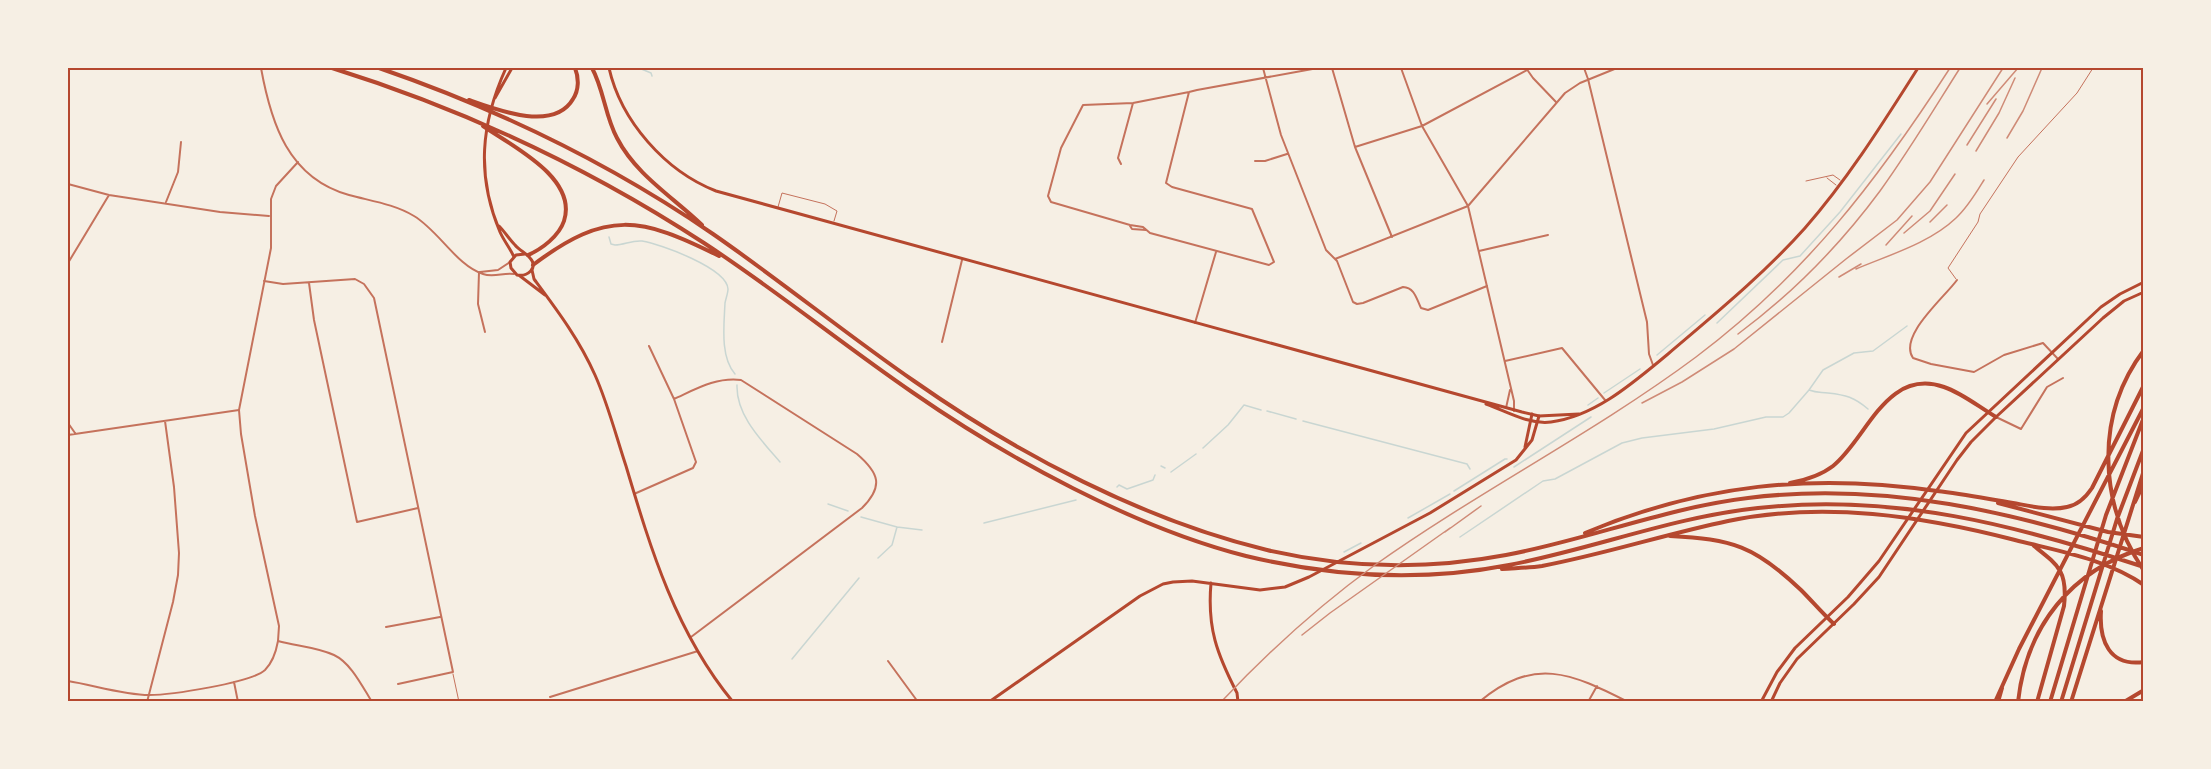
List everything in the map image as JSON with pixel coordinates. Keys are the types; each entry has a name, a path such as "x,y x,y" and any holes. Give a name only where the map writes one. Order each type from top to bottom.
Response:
{"highway":[{"path":"332,68 377,82 471,118 638,202 735,264 939,410 1046,473 1158,526 1240,554 1285,565 1345,573 1413,576 1540,566 1729,521 1809,513 1848,512 1896,516 1938,523 2057,550 2120,571 2144,585"},
{"path":"379,68 453,94 550,140 621,178 710,232 915,382 1002,437 1061,469 1138,506 1243,544 1287,554 1347,563 1456,562 1507,555 1673,511 1725,501 1784,494 1851,493 1899,496 1962,505 2030,521 2144,555"},
{"path":"476,105 543,117 559,113 575,96 578,80 575,68"},
{"path":"592,68 612,128 624,150 648,177 710,232"},
{"path":"477,121 541,166 556,182 565,198 566,209 561,228 550,240 526,255"},
{"path":"532,268 550,252 580,236 608,226 626,224 644,226 672,234 735,264"},
{"path":"2144,350 2128,375 2120,394 2109,434 2107,459 2113,503 2121,528 2144,569"},
{"path":"1781,485 1811,478 1834,466 1884,403 1904,388 1930,384 1944,387 1996,417"},
{"path":"1568,540 1622,517 1673,502 1726,490 1781,485 1912,487 2038,507 2061,508 2075,505 2092,488 2144,384"},
{"path":"1996,702 2006,676 2144,407"},
{"path":"2050,702 2106,515 2144,417"},
{"path":"2061,702 2117,519 2144,448"},
{"path":"2071,702 2144,470"},
{"path":"2126,522 2144,483"},
{"path":"1966,495 2108,532 2144,537"},
{"path":"1483,570 1547,556 1679,521 1754,508 1830,504 1900,507 1959,516 2027,532 2100,553 2144,569"},
{"path":"1664,536 1718,540 1753,553 1775,567 1799,588 1834,624"},
{"path":"2031,544 2055,562 2065,584 2064,606 2037,702"},
{"path":"2018,702 2025,662 2039,631 2058,603 2086,577 2108,562 2144,548"},
{"path":"2101,604 2100,625 2103,640 2108,649 2123,661 2144,662"},
{"path":"2124,702 2144,690"}],"main road":[{"path":"506,68 495,91 486,128 484,155 489,200 499,231 513,257"},
{"path":"494,99 512,68"},
{"path":"609,68 618,96 631,119 666,161 684,175 708,188 1513,411 1539,416 1579,414"},
{"path":"1513,411 1537,423 1568,419 1579,414 1606,400 1654,366 1720,311 1805,228 1870,142 1918,68"},
{"path":"498,224 512,243 531,259 534,279 571,329 595,374 667,590 698,651 733,702"},
{"path":"526,255 519,254 513,257 510,262 511,268 514,274 546,296"},
{"path":"520,276 527,275 532,268"},
{"path":"1761,702 1776,672 1788,655 1869,574 1966,433 2110,300 2144,282"},
{"path":"1771,702 1780,683 1797,659 1875,582 1964,450 2058,359 2118,306 2144,292"},
{"path":"1525,449 1532,414"},
{"path":"989,702 1150,589 1173,582 1211,583 1260,590 1284,586 1297,582 1430,513 1516,460 1532,440 1539,416"},
{"path":"1211,583 1209,606 1212,633 1237,693 1238,702"}],"street":[{"path":"261,68 275,126 281,140 297,162 323,184 347,194 396,207 416,217 439,236 469,267 479,272 492,276 514,274"},
{"path":"1263,68 1287,154 1326,250 1335,259 1350,297 1357,304 1403,287 1414,292 1421,308 1428,310 1487,286"},
{"path":"1189,92 1166,183 1172,187 1252,209 1274,262 1269,265 1216,252 1146,230 1143,227 1051,202 1048,196 1059,153 1080,107 1086,104 1133,103 1189,92 1318,68"},
{"path":"1332,68 1355,147 1392,237"},
{"path":"1401,68 1422,126 1468,206 1514,401 1513,411"},
{"path":"1584,68 1647,322 1649,354 1654,366"},
{"path":"1335,259 1468,206 1556,102 1571,88 1617,68"},
{"path":"1355,147 1422,126 1527,69 1556,102"},
{"path":"1121,164 1118,158 1133,103"},
{"path":"166,203 178,172 181,142"},
{"path":"1255,161 1265,161 1287,154"},
{"path":"68,681 149,695 251,678 263,671 274,657 279,627 255,516 239,410 271,248 270,206 276,186 297,162"},
{"path":"68,184 109,195 220,212 269,216"},
{"path":"68,263 109,195"},
{"path":"1479,251 1548,235"},
{"path":"1196,323 1216,252"},
{"path":"942,342 963,260"},
{"path":"479,272 495,271 510,262"},
{"path":"479,272 478,304 485,332"},
{"path":"264,281 282,284 354,279 364,284 374,298 453,672 398,684"},
{"path":"1957,280 1915,330 1910,345 1913,358 1931,364 1974,372 2004,355 2043,343 2058,359"},
{"path":"309,283 314,320 357,522 418,508"},
{"path":"634,494 687,471 696,464 695,455 674,399 649,346"},
{"path":"1505,361 1562,348 1606,400"},
{"path":"1996,417 2021,429 2047,387 2063,378"},
{"path":"674,399 722,380 741,380 857,454 870,465 875,473 876,483 873,497 862,508 690,637"},
{"path":"1506,409 1510,390"},
{"path":"68,435 239,410"},
{"path":"147,702 178,575 175,495 165,421"},
{"path":"68,423 76,434"},
{"path":"386,627 440,617"},
{"path":"278,641 338,657 347,665 372,702"},
{"path":"550,697 698,651"},
{"path":"888,662 918,702"},
{"path":"1479,702 1507,683 1521,677 1540,674 1567,675 1597,686 1628,702"},
{"path":"234,682 238,702"},
{"path":"1588,702 1597,686"}],"lane":[{"path":"1957,280 1948,268 1978,222 1980,214 2018,157 2077,93 2093,68"},
{"path":"1806,181 1833,175 1842,181"},
{"path":"1826,176 1838,186"},
{"path":"778,209 782,193 825,204 837,211 834,224"},
{"path":"453,672 459,702"}],"waterway":[{"path":"639,68 651,73 652,76"},
{"path":"1717,323 1783,260 1800,256 1840,212 1901,134"},
{"path":"609,237 611,244 615,245 642,241 677,252 705,265 725,281 728,289 724,321 725,350 730,367 735,374"},
{"path":"1657,355 1705,315"},
{"path":"1809,390 1823,370 1854,353 1873,351 1907,326"},
{"path":"1604,393 1640,369"},
{"path":"737,385 745,417 780,462"},
{"path":"1460,537 1543,481 1555,479 1622,443 1642,438 1714,429 1766,417 1783,417 1809,390 1850,397 1868,409"},
{"path":"1588,405 1598,398"},
{"path":"1203,448 1228,425 1244,405 1261,410"},
{"path":"1267,411 1296,419"},
{"path":"1514,467 1591,417"},
{"path":"1303,421 1467,464 1470,469"},
{"path":"1171,472 1196,454"},
{"path":"1454,491 1507,459"},
{"path":"1161,466 1165,468"},
{"path":"1117,487 1119,485 1127,489 1153,480 1155,475"},
{"path":"1408,518 1450,494"},
{"path":"984,523 1076,500"},
{"path":"828,504 848,511"},
{"path":"861,517 897,527 922,530"},
{"path":"878,558 892,545 897,527"},
{"path":"1344,552 1361,543"},
{"path":"792,659 859,578"}],"railway":[{"path":"1221,702 1295,630 1375,565 1657,385 1735,326 1771,293 1837,224 1895,149 1950,68"},
{"path":"1738,334 1796,285 1849,231 1891,176 1960,68"},
{"path":"1642,403 1682,382 1734,349 1897,220 1930,182 2003,68"},
{"path":"1987,104 2018,68"},
{"path":"2007,138 2023,111 2042,68"},
{"path":"1976,151 1999,113 2015,78"},
{"path":"1967,145 1996,99"},
{"path":"1904,233 1930,211 1955,174"},
{"path":"1856,269 1909,248 1946,227 1972,200 1984,180"},
{"path":"1930,222 1947,205"},
{"path":"1886,245 1912,216"},
{"path":"1839,277 1861,264"},
{"path":"1445,532 1481,506"},
{"path":"1302,635 1450,528"}]}
